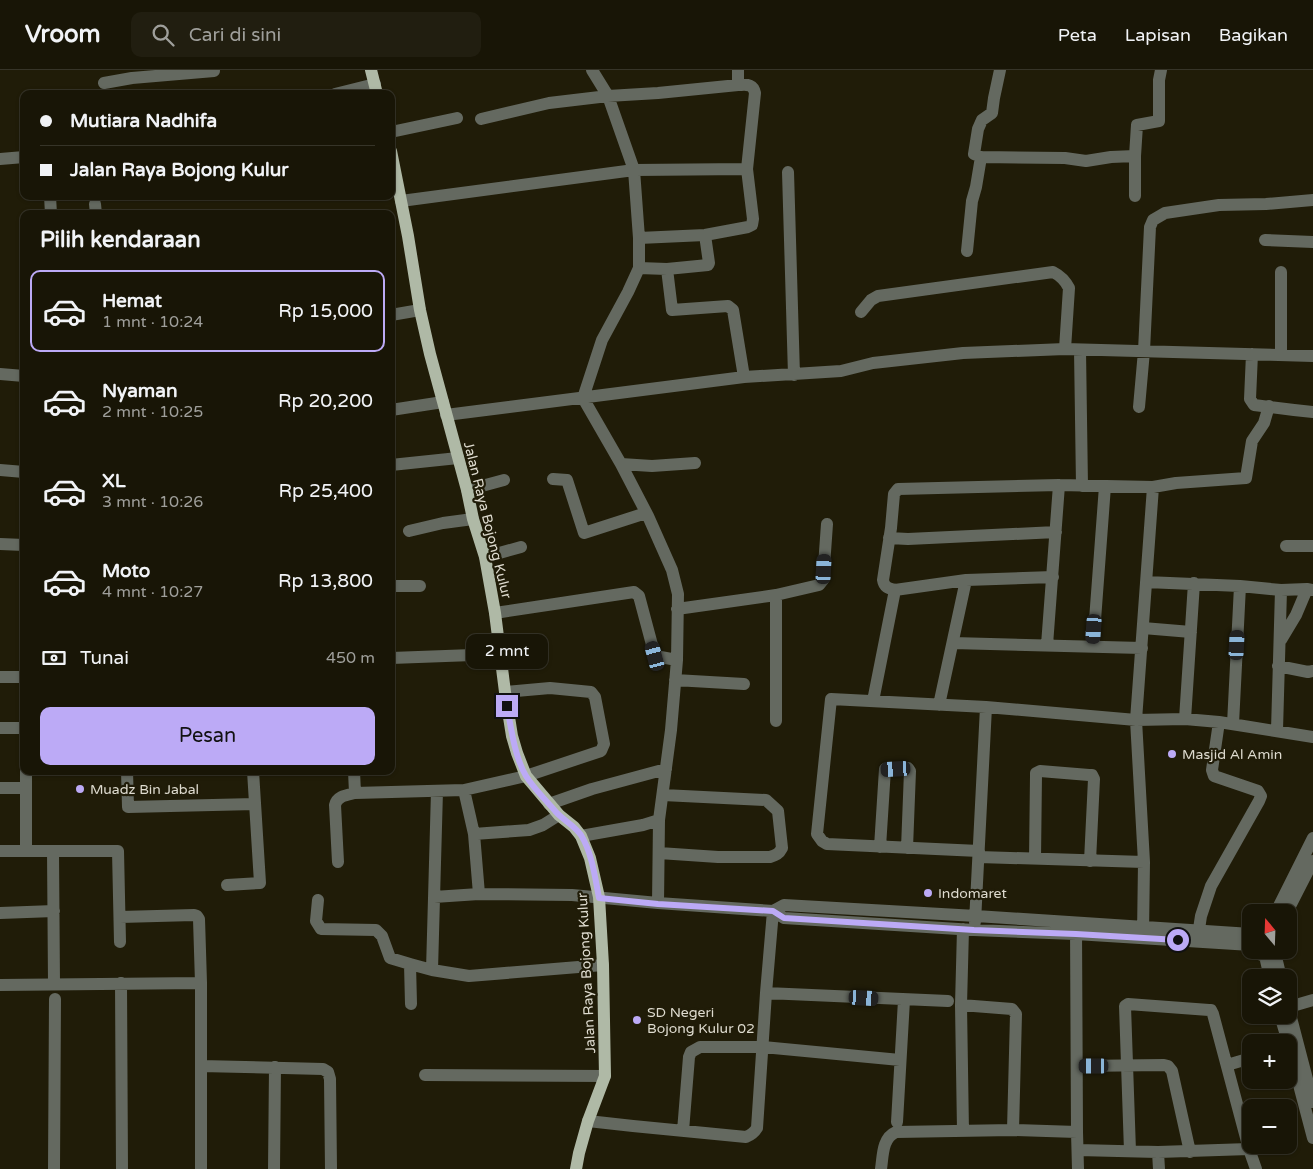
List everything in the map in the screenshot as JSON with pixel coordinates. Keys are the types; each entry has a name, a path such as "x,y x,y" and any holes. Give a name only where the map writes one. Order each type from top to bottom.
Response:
{"main road":[{"path":"370,70 376,89"},
{"name":"Jalan Raya Bojong Kulur","path":"395,171 420,310 430,354 484,557 495,613 512,736 526,776 559,815 574,827 581,836 590,858 599,898 606,1076 588,1121 576,1169"}],"street":[{"path":"592,70 608,96 634,170 640,268 602,340 582,398 621,464 646,513 672,570 678,594 677,660 659,820 658,904"},
{"path":"738,70 738,85"},
{"path":"1000,70 992,113 982,120 978,129 974,154 981,157 1065,158 1086,161 1135,156"},
{"path":"1135,196 1137,124 1159,122 1159,80 1161,70"},
{"path":"104,83 132,74 214,71"},
{"path":"481,119 550,103 608,96 750,85 755,92 747,169 754,219 752,225 705,235 639,238"},
{"path":"395,131 457,118"},
{"path":"0,159 20,157"},
{"path":"967,251 972,201 981,157"},
{"path":"401,201 634,170 747,169"},
{"path":"788,172 794,375"},
{"path":"1139,407 1144,351 1150,227 1153,220 1165,213 1210,207 1313,200"},
{"path":"640,268 667,269 708,265 705,235"},
{"path":"1265,240 1313,242"},
{"path":"667,269 672,310 728,306 733,310 744,378"},
{"path":"861,312 871,300 878,296 1053,272 1066,281 1069,288 1066,349"},
{"path":"1281,272 1281,355"},
{"path":"395,313 420,310"},
{"path":"446,415 744,378 840,371 873,363 963,353 1066,349 1313,356"},
{"path":"1080,350 1082,486"},
{"path":"1252,354 1250,400 1254,405 1313,412"},
{"path":"0,374 20,376"},
{"path":"395,409 443,402"},
{"path":"1052,577 966,580 895,590 887,588 883,580 894,494 901,488 1059,485 1153,488 1176,483 1246,478 1252,441 1264,423 1269,406"},
{"path":"395,465 458,458"},
{"path":"621,464 652,466 695,463"},
{"path":"0,470 20,472"},
{"path":"553,479 566,480 584,533 646,513"},
{"path":"467,490 504,480"},
{"path":"1047,645 1059,485"},
{"path":"1093,646 1105,486"},
{"path":"1143,932 1144,862 1136,720 1153,488"},
{"path":"409,531 442,523 473,519"},
{"path":"677,609 776,595 820,586 823,580 827,524"},
{"path":"889,538 908,539 1056,532"},
{"path":"0,544 20,544"},
{"path":"1286,546 1313,546"},
{"path":"484,557 521,547"},
{"path":"939,705 966,580"},
{"path":"1146,582 1310,590 1280,643"},
{"path":"1185,719 1194,584"},
{"path":"395,586 420,586"},
{"path":"1232,724 1240,586"},
{"path":"873,701 895,590"},
{"path":"1276,730 1281,590"},
{"path":"495,613 634,592 639,596 655,656 677,660"},
{"path":"776,595 776,721"},
{"path":"1143,628 1191,632"},
{"path":"953,643 1142,648"},
{"path":"395,658 500,654"},
{"path":"1278,666 1308,672 1313,671"},
{"path":"0,677 20,677"},
{"path":"675,680 744,684"},
{"path":"338,862 336,802 342,796 355,793 464,790 526,776 602,749 604,744 594,696 591,692 550,688 505,692"},
{"path":"1144,862 1035,859 880,846 827,844 817,834 830,700 833,698 1136,720 1185,719 1276,730 1313,737"},
{"path":"963,1130 961,1005 969,930 976,916 986,708"},
{"path":"1199,930 1201,916 1211,886 1259,801 1260,796 1258,791 1214,776 1212,770 1219,722"},
{"path":"0,728 20,728"},
{"path":"880,846 885,769 908,768 910,771 907,848"},
{"path":"549,804 592,789 666,769"},
{"path":"1035,859 1036,773 1040,772 1089,775 1093,777 1090,861"},
{"path":"26,775 26,850"},
{"path":"127,775 128,807 255,804"},
{"path":"227,884 260,883 254,775"},
{"path":"354,775 355,793"},
{"path":"0,788 26,788"},
{"path":"464,790 474,834 479,894"},
{"path":"432,970 437,791"},
{"path":"659,852 718,857 770,857 780,852 782,848 778,811 766,800 663,795"},
{"path":"474,834 529,830 543,825 559,815"},
{"path":"581,836 643,825 659,820"},
{"path":"1280,904 1313,838"},
{"path":"0,851 118,851 120,942"},
{"path":"53,851 54,984"},
{"path":"1291,904 1313,861"},
{"path":"434,897 479,894 555,895 773,911 784,918 969,930 1076,928"},
{"path":"318,900 316,921 321,929 376,930 382,936 390,958 432,970 469,976 603,965"},
{"path":"773,911 784,905 976,916 1076,928 1143,932 1242,944"},
{"path":"0,913 54,911"},
{"path":"588,1121 746,1137 752,1135 757,1128 773,911"},
{"path":"120,917 194,915 199,919 201,1169"},
{"path":"1076,928 1078,1169"},
{"path":"1143,932 1199,930 1242,933"},
{"path":"410,964 411,1004"},
{"path":"121,983 122,1169"},
{"path":"0,985 201,983"},
{"path":"766,993 948,1001"},
{"path":"54,1169 55,999"},
{"path":"897,1122 904,1000"},
{"path":"1297,1005 1313,1000"},
{"path":"1130,1151 1125,1006 1128,1004 1211,1010 1242,1123"},
{"path":"961,1005 1012,1008 1016,1014 1013,1130"},
{"path":"682,1131 691,1052 700,1047 763,1047 900,1060"},
{"path":"1227,1065 1242,1061"},
{"path":"1297,1063 1313,1102"},
{"path":"1077,1066 1164,1065 1170,1068 1190,1152"},
{"path":"201,1066 322,1069 328,1072 330,1079 331,1169"},
{"path":"274,1169 275,1067"},
{"path":"1297,1074 1313,1138"},
{"path":"425,1075 606,1076"},
{"path":"881,1169 885,1141 888,1136 896,1132 1013,1130 1077,1132"},
{"path":"1078,1150 1158,1152 1242,1150"},
{"path":"1158,1152 1159,1169"},
{"path":"1250,1154 1256,1169"}],"place":[{"name":"Masjid Al Amin","path":"1172,754"},
{"name":"Muadz Bin Jabal","path":"80,789"},
{"name":"Indomaret","path":"928,893"},
{"name":"SD Negeri Bojong Kulur 02","path":"637,1020"}],"route":[{"path":"507,706 512,736 526,776 559,815 574,827 581,836 590,858 599,898 658,904 773,911 784,918 1178,940"}]}
